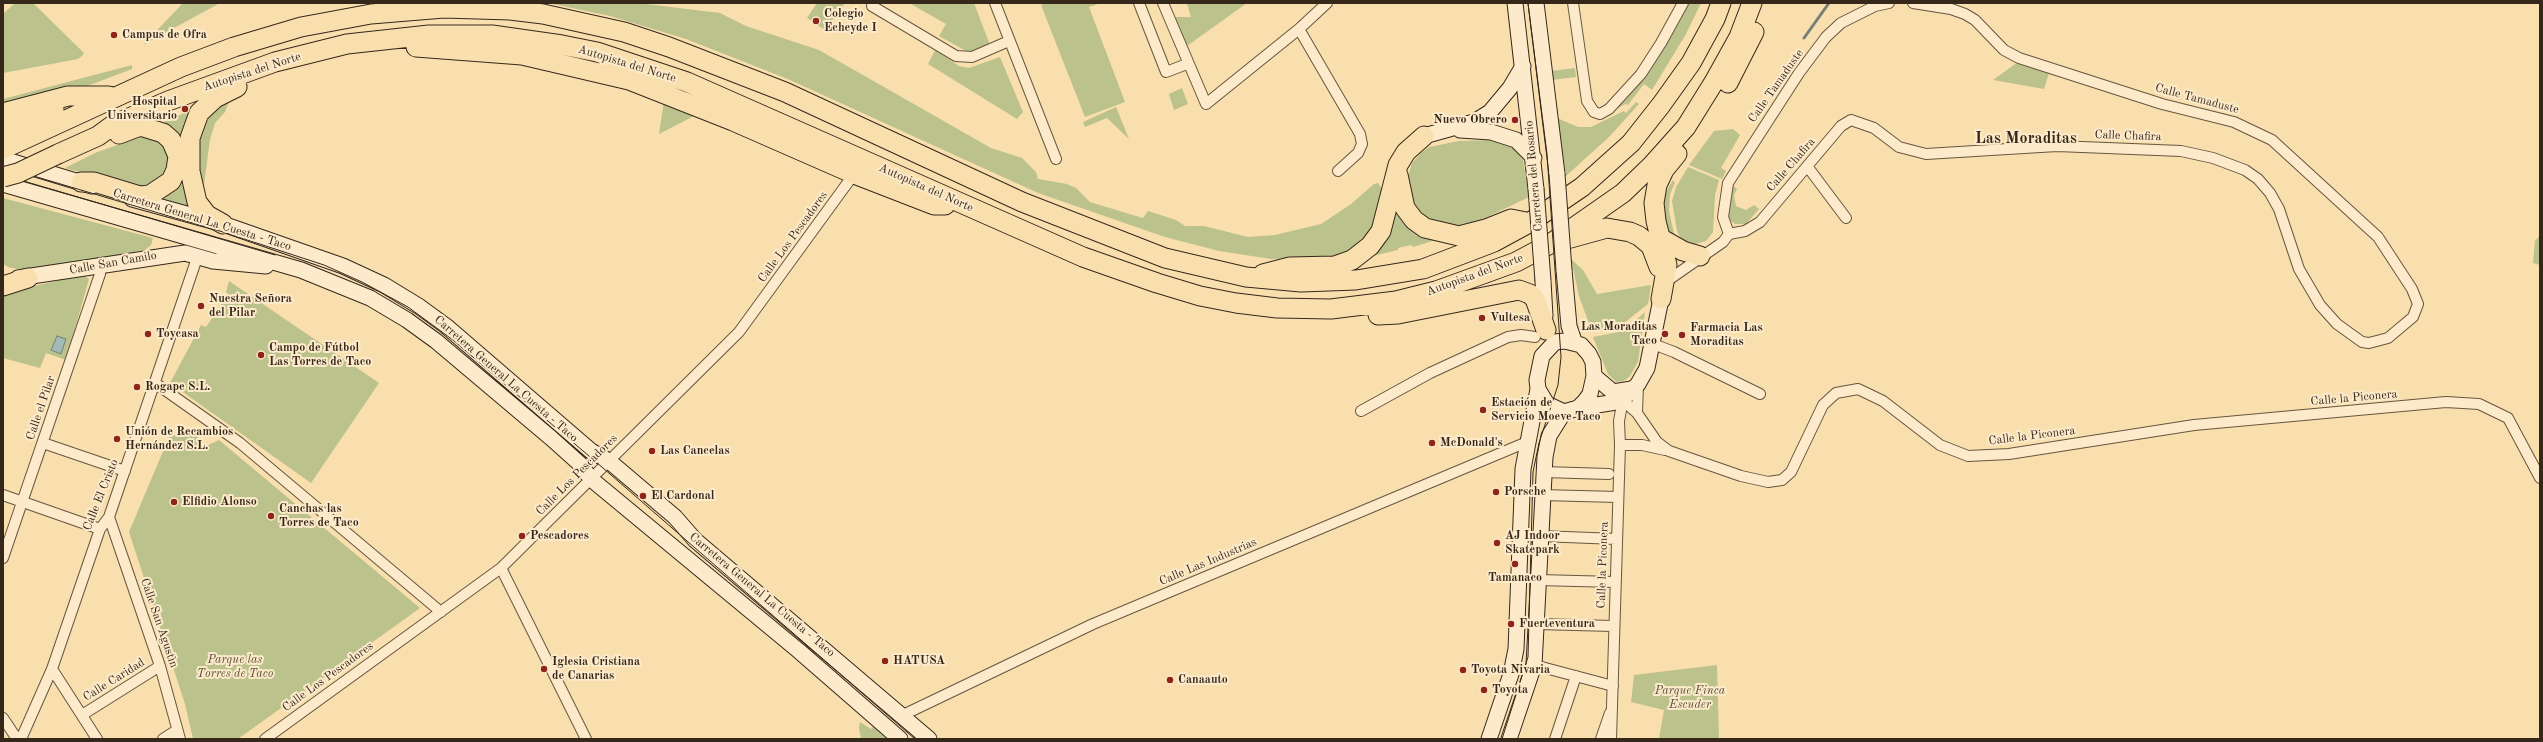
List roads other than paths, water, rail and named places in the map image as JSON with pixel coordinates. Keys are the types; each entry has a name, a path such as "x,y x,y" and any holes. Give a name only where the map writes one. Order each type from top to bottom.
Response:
{"highway":[{"path":"423,3 444,8"},
{"name":"Autopista del Norte","path":"3,149 43,122 116,95 234,47 301,27 371,14 444,8 543,14 624,32 669,47 785,92 1029,205 1165,258 1246,277 1302,282 1356,280 1423,268 1494,242 1529,223 1582,187 1632,143 1690,63 1715,19 1721,3"},
{"name":"Autopista del Norte","path":"3,188 8,178 98,136 113,125 168,101 275,62 347,44 429,34 492,35 562,45 597,52 687,82 1083,257 1200,296 1277,308 1331,309 1396,301 1436,292 1516,262 1550,244 1623,193 1652,165 1686,127 1714,82 1739,37 1752,3"},
{"path":"1665,290 1667,265 1654,206 1657,185 1664,170 1717,103 1743,57 1762,13 1760,3"},
{"path":"347,44 377,50 427,47 476,50 522,56 573,66 629,80 854,174 934,205 962,204"},
{"path":"222,224 207,215 197,202 190,171 189,147 191,131 200,113 215,98 265,77 275,62"},
{"path":"3,113 68,96 116,95"},
{"path":"3,133 43,122 80,96"},
{"path":"81,182 94,182 140,196 150,195 171,181 176,170 178,156 171,140 154,128 140,126 120,134 98,136"},
{"path":"1246,277 1290,267 1335,266 1352,260 1370,246 1381,231 1398,165 1406,152 1424,136"},
{"path":"1398,165 1399,187 1405,208 1414,220 1425,228 1459,236 1486,229 1511,219 1529,223"},
{"path":"1550,244 1607,228 1630,232 1639,236 1651,246 1658,263 1665,290"},
{"path":"1660,238 1683,251 1700,256"},
{"path":"3,272 28,278"},
{"path":"3,286 28,278"},
{"path":"1331,309 1362,317 1398,314 1519,290 1530,294 1534,299 1540,333"}],"main road":[{"name":"Carretera del Rosario","path":"1515,3 1534,158 1543,281 1540,333 1546,350"},
{"name":"Carretera del Rosario","path":"1536,3 1557,174 1569,326 1574,341"},
{"path":"1424,136 1474,122 1490,112 1510,88 1523,66"},
{"path":"1452,129 1491,132 1516,140 1534,158"},
{"name":"Carretera General La Cuesta - Taco","path":"3,159 200,219 222,224 343,266 384,285 420,307 446,326 591,451 609,461 675,517 695,540 903,715 929,739"},
{"name":"Carretera General La Cuesta - Taco","path":"8,178 301,270 370,298 407,320 436,341 551,438 580,464 591,479 799,651 900,739"},
{"name":"Calle San Camilo","path":"3,279 28,278 168,254 185,253 196,258 232,264 301,270"},
{"path":"1538,389 1547,404 1564,412 1625,393 1647,368 1665,290"},
{"path":"1489,739 1511,674 1516,649 1523,469 1538,389 1539,364 1546,350 1556,342 1574,341 1589,354 1593,362 1594,376 1590,394 1578,408"},
{"path":"1594,376 1625,393"},
{"path":"1509,739 1534,665 1543,472 1549,436 1564,412"}],"street":[{"path":"995,3 1056,159"},
{"path":"1139,3 1166,72 1188,64"},
{"path":"1163,3 1206,104 1299,29 1327,3"},
{"path":"1573,3 1587,101 1594,112 1600,114 1609,109 1641,74 1662,44 1683,3"},
{"name":"Calle Tamaduste","path":"1730,234 1723,217 1726,189 1734,172 1826,37 1841,23 1858,13 1875,6 1889,3"},
{"name":"Calle Tamaduste","path":"1913,3 1951,9 1965,14 1975,20 2004,50 2019,58 2162,104 2234,122 2272,140 2290,154 2378,237 2412,289 2418,304"},
{"path":"872,6 956,56 972,57 1009,41"},
{"path":"1299,29 1360,134 1362,144 1358,153 1338,171"},
{"name":"Calle Chafira","path":"1730,234 1745,231 1760,222 1846,122 1851,120 1865,123 1899,147 1916,153 1939,154 2056,146 2181,151 2213,158 2245,170 2258,179 2270,193 2281,214 2299,269 2320,305 2337,324 2362,342 2369,344 2388,338 2413,317 2418,304"},
{"path":"1807,166 1846,218"},
{"name":"Calle Los Pescadores","path":"266,739 501,568 739,332 854,174"},
{"path":"1665,290 1700,256 1723,242 1730,234"},
{"name":"Calle El Cristo","path":"21,739 52,668 100,529 109,517 196,258"},
{"name":"Calle el Pilar","path":"3,558 100,274 100,265"},
{"path":"1361,411 1430,372 1508,337 1540,333"},
{"path":"1653,344 1674,352 1760,394"},
{"path":"155,383 240,443 442,612"},
{"name":"Calle la Piconera","path":"1620,445 1642,445 1669,451 1741,476 1768,482 1782,480 1791,472 1823,405 1836,393 1858,389 1883,400 1940,445 1968,456 2009,454 2194,425 2446,402 2479,404 2508,418 2540,478"},
{"path":"1625,393 1637,413"},
{"name":"Calle la Piconera","path":"1625,393 1657,442 1669,451"},
{"name":"Calle la Piconera","path":"1611,739 1613,703 1613,626 1620,445 1619,421 1625,393"},
{"name":"Calle Las Industrias","path":"903,715 1093,624 1527,442"},
{"path":"43,443 125,471"},
{"path":"1543,472 1610,474"},
{"path":"1541,495 1618,497"},
{"path":"3,496 100,529"},
{"name":"Calle San Agustìn","path":"109,517 160,666 179,734"},
{"path":"1540,536 1617,539"},
{"path":"501,568 586,739"},
{"path":"1538,580 1615,582"},
{"path":"1537,624 1613,626"},
{"path":"1534,665 1613,686"},
{"name":"Calle Caridad","path":"82,715 160,666"},
{"path":"52,668 97,739"},
{"path":"1555,739 1576,676"},
{"path":"1601,739 1613,703"},
{"path":"3,718 12,737"},
{"path":"163,739 179,734"}],"water":[{"path":"57,336 66,339 61,354 51,350"}],"waterway":[{"path":"1804,38 1829,3"}],"tram line":[{"path":"1502,739 1528,657 1533,472 1539,443 1558,385 1561,357 1547,154 1528,3"},
{"path":"3,167 223,232 324,265 362,282 408,307 453,340 915,739"},
{"path":"3,175 275,255"}],"place":[{"name":"Colegio Echeyde I","path":"816,21"},
{"name":"Campus de Ofra","path":"114,35"},
{"name":"Hospital Universitario","path":"185,109"},
{"name":"Nuevo Obrero","path":"1515,120"},
{"name":"Nuestra Señora del Pilar","path":"201,306"},
{"name":"Vultesa","path":"1482,318"},
{"name":"Toycasa","path":"148,334"},
{"name":"Las Moraditas Taco","path":"1665,334"},
{"name":"Farmacia Las Moraditas","path":"1682,335"},
{"name":"Campo de Fútbol Las Torres de Taco","path":"261,355"},
{"name":"Rogape S.L.","path":"137,387"},
{"name":"Estación de Servicio Moeve Taco","path":"1483,410"},
{"name":"Unión de Recambios Hernández S.L.","path":"117,439"},
{"name":"McDonald's","path":"1432,443"},
{"name":"Las Cancelas","path":"652,451"},
{"name":"Porsche","path":"1496,492"},
{"name":"El Cardonal","path":"643,496"},
{"name":"Elfidio Alonso","path":"174,502"},
{"name":"Canchas las Torres de Taco","path":"271,516"},
{"name":"Pescadores","path":"522,536"},
{"name":"AJ Indoor Skatepark","path":"1497,543"},
{"name":"Tamanaco","path":"1515,564"},
{"name":"Fuerteventura","path":"1511,624"},
{"name":"HATUSA","path":"885,661"},
{"name":"Iglesia Cristiana de Canarias","path":"544,669"},
{"name":"Toyota Nivaria","path":"1463,670"},
{"name":"Canaauto","path":"1170,680"},
{"name":"Toyota","path":"1484,690"}],"district":[{"name":"Las Moraditas","path":"2026,139"}],"park label":[{"name":"Parque las Torres de Taco","path":"235,667"},
{"name":"Parque Finca Escuder","path":"1690,698"}]}
